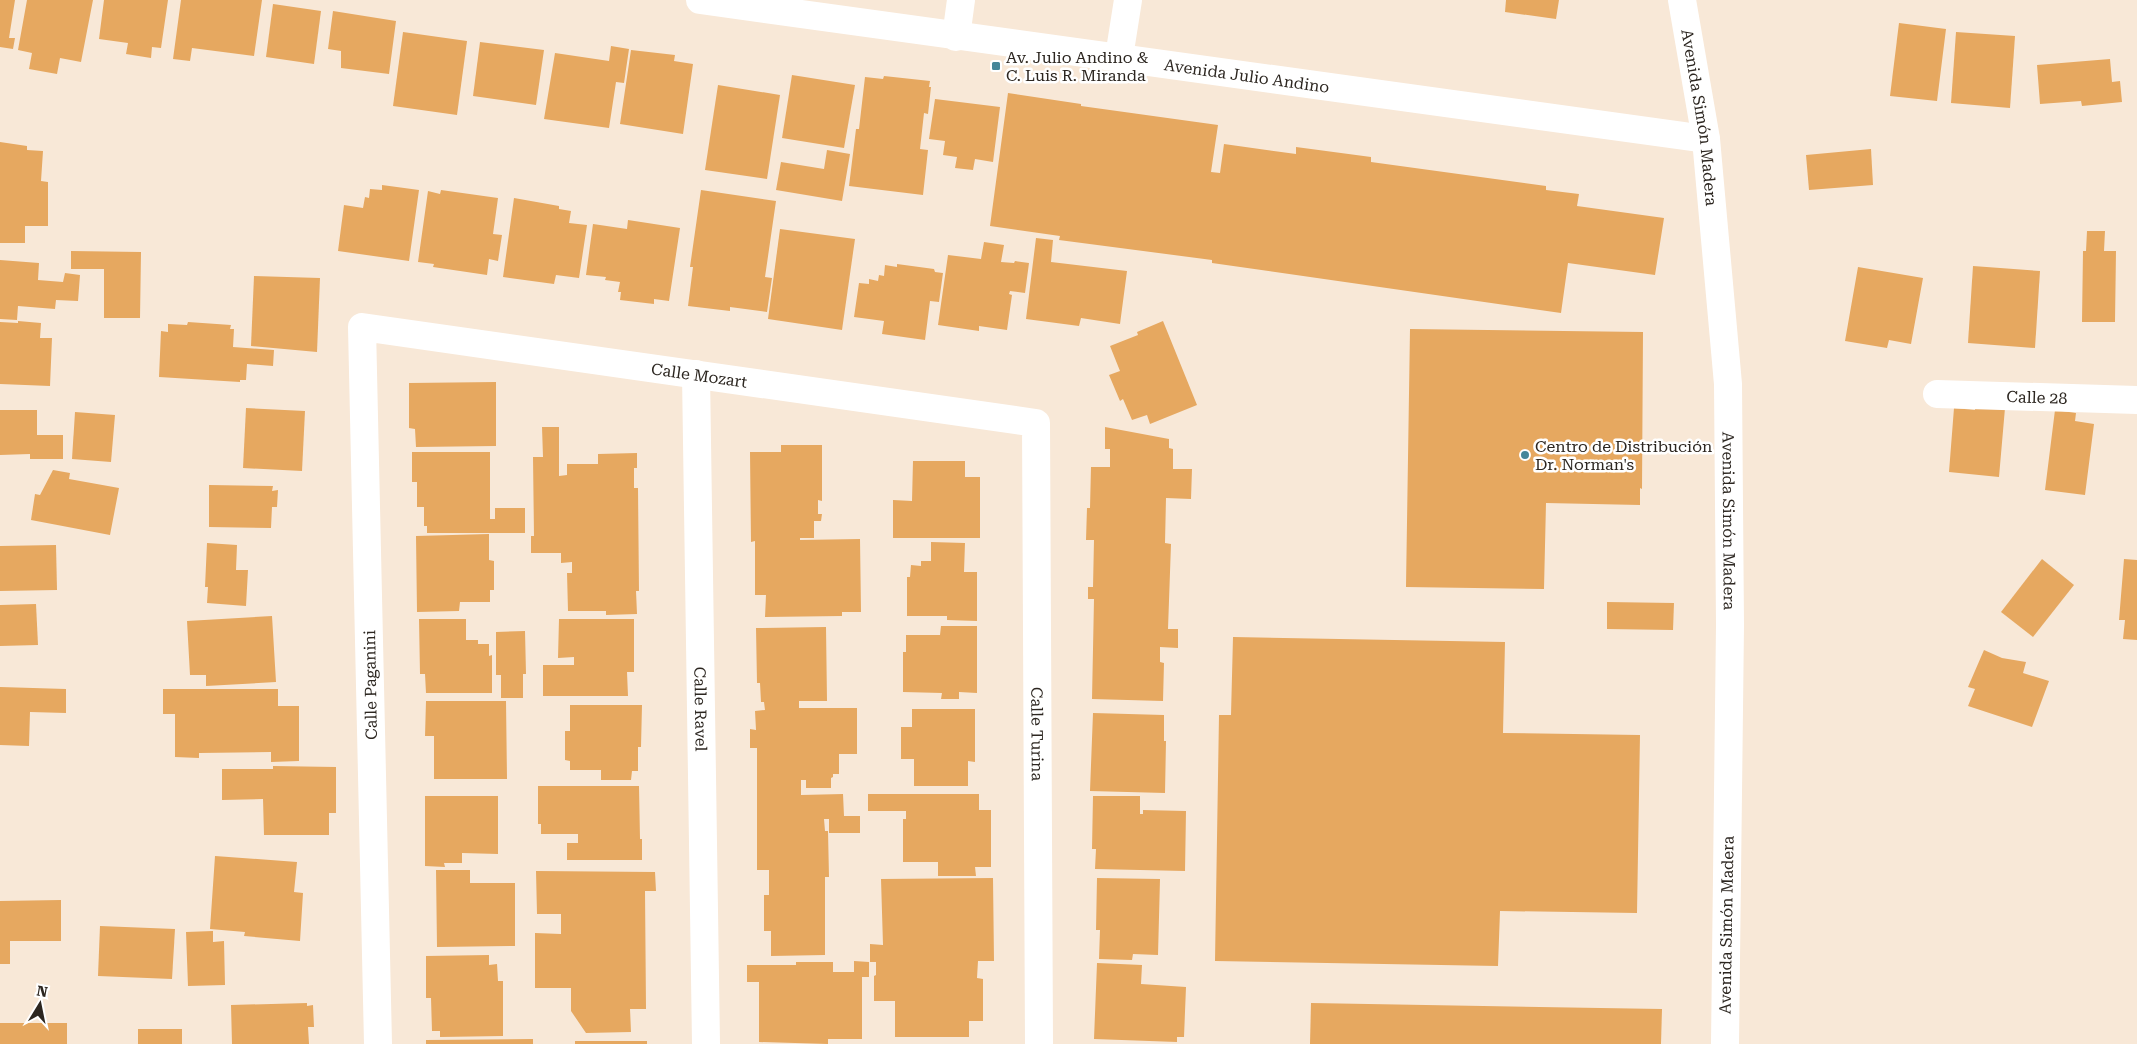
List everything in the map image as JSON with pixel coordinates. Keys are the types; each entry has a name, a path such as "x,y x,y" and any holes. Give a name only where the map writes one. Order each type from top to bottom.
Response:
{"street":[{"name":"Avenida Julio Andino","path":"700,0 956,37 1119,57 1706,139"},
{"path":"956,37 962,0"},
{"path":"1119,57 1128,0"},
{"name":"Avenida Simón Madera","path":"1682,0 1706,139 1728,384 1730,625 1724,1044"},
{"name":"Calle Mozart","path":"362,327 1036,423"},
{"name":"Calle Paganini","path":"362,327 378,1044"},
{"name":"Calle Ravel","path":"696,374 706,1044"},
{"name":"Calle 28","path":"1937,394 2137,400"},
{"name":"Calle Turina","path":"1036,423 1039,1044"}],"building":[{"path":"0,0 15,0 9,38 15,38 13,49 0,47"},
{"path":"27,0 93,0 81,62 60,58 57,74 29,69 32,53 18,50"},
{"path":"104,0 168,0 161,48 152,47 151,58 126,54 128,43 99,39"},
{"path":"181,0 262,0 254,56 192,48 190,61 173,59"},
{"path":"1506,0 1559,0 1556,19 1505,12"},
{"path":"273,4 321,11 314,64 266,57"},
{"path":"333,11 396,21 389,74 341,68 341,51 328,49"},
{"path":"1899,23 1946,29 1937,101 1890,96"},
{"path":"403,32 467,41 457,115 393,106"},
{"path":"1956,32 2015,36 2010,108 1951,103"},
{"path":"480,42 544,50 536,105 473,96"},
{"path":"611,46 629,49 624,83 616,82 609,128 544,119 555,53 609,61"},
{"path":"631,50 675,55 674,61 693,64 683,134 620,124"},
{"path":"2110,59 2112,82 2120,81 2122,102 2082,106 2081,101 2040,104 2037,65"},
{"path":"792,75 855,85 844,148 782,138"},
{"path":"884,76 930,81 928,114 924,113 920,149 928,150 923,195 849,186 856,129 859,129 865,77 883,79"},
{"path":"718,85 780,95 767,179 705,170"},
{"path":"1008,93 1081,104 1081,106 1218,125 1211,172 1220,173 1224,144 1296,154 1296,147 1371,157 1371,162 1546,186 1546,190 1579,194 1577,206 1664,218 1655,275 1568,263 1561,313 1212,263 1212,260 1059,240 1060,236 990,226"},
{"path":"935,99 1000,107 993,162 975,159 973,170 955,168 957,157 943,155 945,141 929,139"},
{"path":"0,142 27,146 27,150 43,151 41,181 48,182 48,226 25,226 25,243 0,243"},
{"path":"1871,149 1873,185 1809,190 1806,155"},
{"path":"827,150 850,154 842,201 776,190 781,162 824,169"},
{"path":"382,185 419,190 409,261 338,251 344,205 363,208 365,197 369,198 370,189 382,190"},
{"path":"441,190 498,198 493,234 502,235 498,261 489,259 487,275 433,267 434,264 418,262 428,191 440,194"},
{"path":"701,190 776,201 765,277 772,278 767,312 730,307 730,311 688,306 693,267 690,267"},
{"path":"514,198 559,206 559,209 571,211 569,223 587,225 579,278 556,275 554,284 503,277"},
{"path":"628,220 680,228 669,301 654,299 654,304 620,300 621,292 618,292 620,282 605,280 606,277 586,275 593,224 627,229"},
{"path":"780,229 855,239 842,330 768,319"},
{"path":"2087,231 2105,231 2104,251 2116,251 2115,322 2082,322 2083,251 2086,251"},
{"path":"1036,238 1053,240 1051,262 1127,271 1120,324 1081,318 1079,326 1026,319"},
{"path":"984,242 1004,245 1001,262 1029,263 1025,293 1010,291 1009,294 1012,295 1007,330 979,326 979,331 938,325 948,255 981,259"},
{"path":"71,251 141,252 140,318 104,318 104,269 71,269"},
{"path":"0,260 39,263 38,280 63,282 65,273 80,275 78,301 56,300 55,309 18,306 17,320 0,319"},
{"path":"897,264 934,269 935,272 943,273 939,302 930,301 925,340 882,334 884,321 854,317 859,283 869,284 869,279 878,281 879,275 884,276 885,265 897,267"},
{"path":"1973,266 2040,271 2035,348 1968,343"},
{"path":"1858,267 1923,278 1911,344 1889,340 1887,348 1845,341"},
{"path":"254,276 320,278 317,352 251,346"},
{"path":"18,321 41,323 40,338 52,338 50,386 0,384 0,322 18,323"},
{"path":"1163,321 1197,405 1150,424 1147,415 1132,420 1123,399 1120,401 1109,375 1120,371 1110,346 1138,335 1137,332"},
{"path":"188,322 231,325 230,329 234,329 233,347 274,350 273,366 247,364 246,380 240,380 240,382 159,377 161,331 168,332 168,324 187,325"},
{"name":"Centro de Distribución Dr. Norman's","path":"1410,329 1643,332 1642,489 1640,488 1640,505 1546,503 1544,589 1406,587"},
{"path":"496,382 496,446 416,447 415,429 409,428 409,383"},
{"path":"1975,405 2005,408 1999,477 1949,472 1954,408 1975,410"},
{"path":"246,408 305,411 302,471 243,468"},
{"path":"0,410 37,410 37,435 63,435 63,459 30,459 30,454 0,455"},
{"path":"2055,410 2076,413 2075,421 2094,424 2085,495 2045,490"},
{"path":"75,412 115,415 111,462 72,459"},
{"path":"542,427 559,427 559,476 567,475 567,464 598,464 598,454 637,453 637,468 634,468 634,488 638,488 639,591 636,591 637,614 606,615 606,611 568,611 567,573 572,573 572,562 561,563 561,553 531,553 531,536 534,536 533,457 543,457"},
{"path":"1105,427 1169,439 1169,448 1173,449 1173,469 1192,469 1191,499 1166,498 1165,543 1171,544 1168,629 1178,629 1178,648 1160,647 1160,662 1164,663 1163,701 1092,699 1094,599 1088,599 1088,587 1093,587 1094,540 1086,540 1087,508 1090,508 1091,467 1110,467 1110,449 1105,449"},
{"path":"781,445 822,445 822,501 818,500 818,514 822,514 821,521 814,521 814,538 800,538 800,540 860,539 861,612 842,612 842,616 765,617 766,595 755,595 755,541 751,542 750,452 781,452"},
{"path":"412,452 490,452 490,519 495,519 495,508 525,508 525,533 427,533 427,526 424,526 424,507 417,507 417,482 412,482"},
{"path":"913,461 965,461 965,477 980,477 980,538 893,538 893,500 912,501"},
{"path":"53,470 70,473 69,479 119,488 110,535 31,520 35,494 40,495"},
{"path":"209,485 273,486 272,491 278,490 277,507 272,507 271,528 209,527"},
{"path":"489,534 489,560 494,561 494,590 490,590 490,602 460,602 459,611 417,612 416,536"},
{"path":"931,542 965,543 964,572 977,572 977,621 947,620 947,616 907,616 907,577 910,577 911,565 921,566 921,561 931,561"},
{"path":"207,543 237,545 236,570 248,570 246,606 207,603 208,587 205,587"},
{"path":"56,545 57,590 0,591 0,546"},
{"path":"2042,559 2074,585 2033,637 2001,612"},
{"path":"2124,559 2137,560 2137,640 2123,639 2125,620 2119,620"},
{"path":"1607,602 1674,603 1673,630 1607,629"},
{"path":"36,604 38,645 0,646 0,605"},
{"path":"272,616 276,682 206,686 206,675 190,675 187,621"},
{"path":"419,619 466,619 466,640 478,640 478,644 489,644 489,656 492,655 492,693 426,693 425,674 420,674"},
{"path":"559,619 634,619 634,672 627,672 628,696 543,696 543,665 574,665 574,657 558,658"},
{"path":"941,626 977,626 977,693 959,692 959,699 941,699 942,693 903,692 903,652 906,652 906,635 940,635"},
{"path":"826,627 827,701 799,701 799,708 857,708 857,754 839,754 839,774 833,774 831,788 806,788 806,780 801,780 801,795 843,794 844,816 860,816 860,833 829,833 829,819 824,819 825,831 828,831 829,877 825,877 825,955 771,956 771,931 764,931 764,895 769,895 769,870 757,870 757,748 750,748 750,729 756,730 755,711 765,710 764,702 761,702 760,683 757,683 756,628"},
{"path":"525,631 526,674 523,674 523,698 501,698 501,675 496,675 496,632"},
{"path":"1233,637 1505,642 1503,733 1640,735 1637,913 1500,911 1498,966 1215,961 1219,715 1231,715"},
{"path":"1984,650 2002,658 2026,662 2023,673 2049,681 2032,727 1968,706 1975,689 1968,687"},
{"path":"0,687 66,689 66,713 30,712 29,746 0,745"},
{"path":"163,689 278,689 278,706 299,706 299,761 271,762 271,752 199,753 199,758 175,757 175,714 163,714"},
{"path":"426,701 506,701 507,779 434,779 434,736 425,736"},
{"path":"570,705 642,705 641,747 638,747 638,771 632,771 631,780 601,780 601,770 570,770 570,761 565,760 565,731 570,731"},
{"path":"912,709 975,709 975,762 968,761 968,786 914,786 914,759 901,759 901,727 912,727"},
{"path":"1093,713 1164,715 1164,741 1166,741 1165,793 1090,791"},
{"path":"273,766 336,767 336,813 329,813 329,835 264,835 263,799 222,800 222,769 273,769"},
{"path":"538,786 639,786 642,860 567,860 567,843 578,843 578,834 541,834 541,824 538,824"},
{"path":"868,794 979,794 979,810 991,810 991,867 975,867 976,876 938,876 938,862 903,862 903,819 906,819 906,811 868,811"},
{"path":"425,796 498,796 498,854 462,853 462,863 444,863 445,867 425,866"},
{"path":"1093,796 1140,796 1140,814 1143,814 1143,810 1186,811 1185,871 1095,869 1096,849 1092,849"},
{"path":"215,856 297,862 294,892 303,893 300,941 244,936 245,932 210,929"},
{"path":"436,870 470,870 470,883 515,883 515,946 437,947"},
{"path":"536,871 655,872 656,891 645,891 646,1009 630,1009 631,1032 586,1033 571,1011 571,988 535,988 535,933 561,934 561,914 537,914"},
{"path":"993,878 994,961 978,961 977,978 983,979 983,1021 969,1021 969,1037 895,1037 895,1001 874,1001 876,962 870,962 870,944 883,945 881,879"},
{"path":"1097,878 1160,879 1158,955 1133,954 1132,960 1099,959 1100,930 1096,930"},
{"path":"61,900 61,941 10,941 10,964 0,964 0,901"},
{"path":"100,926 175,929 172,979 98,976"},
{"path":"213,931 213,942 224,941 225,985 188,986 186,932"},
{"path":"489,955 489,965 497,964 498,981 503,981 503,1036 440,1037 440,1031 432,1031 431,998 426,998 426,956"},
{"path":"854,961 869,962 869,977 862,977 862,1039 828,1039 828,1044 759,1042 759,982 747,982 747,965 796,965 796,962 833,962 833,972 854,972"},
{"path":"1097,963 1142,965 1141,984 1186,987 1184,1037 1177,1037 1177,1042 1094,1039"},
{"path":"307,1003 307,1006 313,1005 314,1027 308,1027 309,1044 232,1044 231,1005"},
{"path":"1311,1003 1662,1009 1661,1044 1310,1044"},
{"path":"0,1023 67,1023 67,1044 0,1044"},
{"path":"138,1029 182,1029 182,1044 138,1044"},
{"path":"533,1039 533,1044 426,1044 426,1040"},
{"path":"575,1041 647,1041 647,1044 575,1044"}],"place":[{"name":"Av. Julio Andino & C. Luis R. Miranda","path":"996,66"},
{"name":"Centro de Distribución Dr. Norman's","path":"1525,455"}]}
